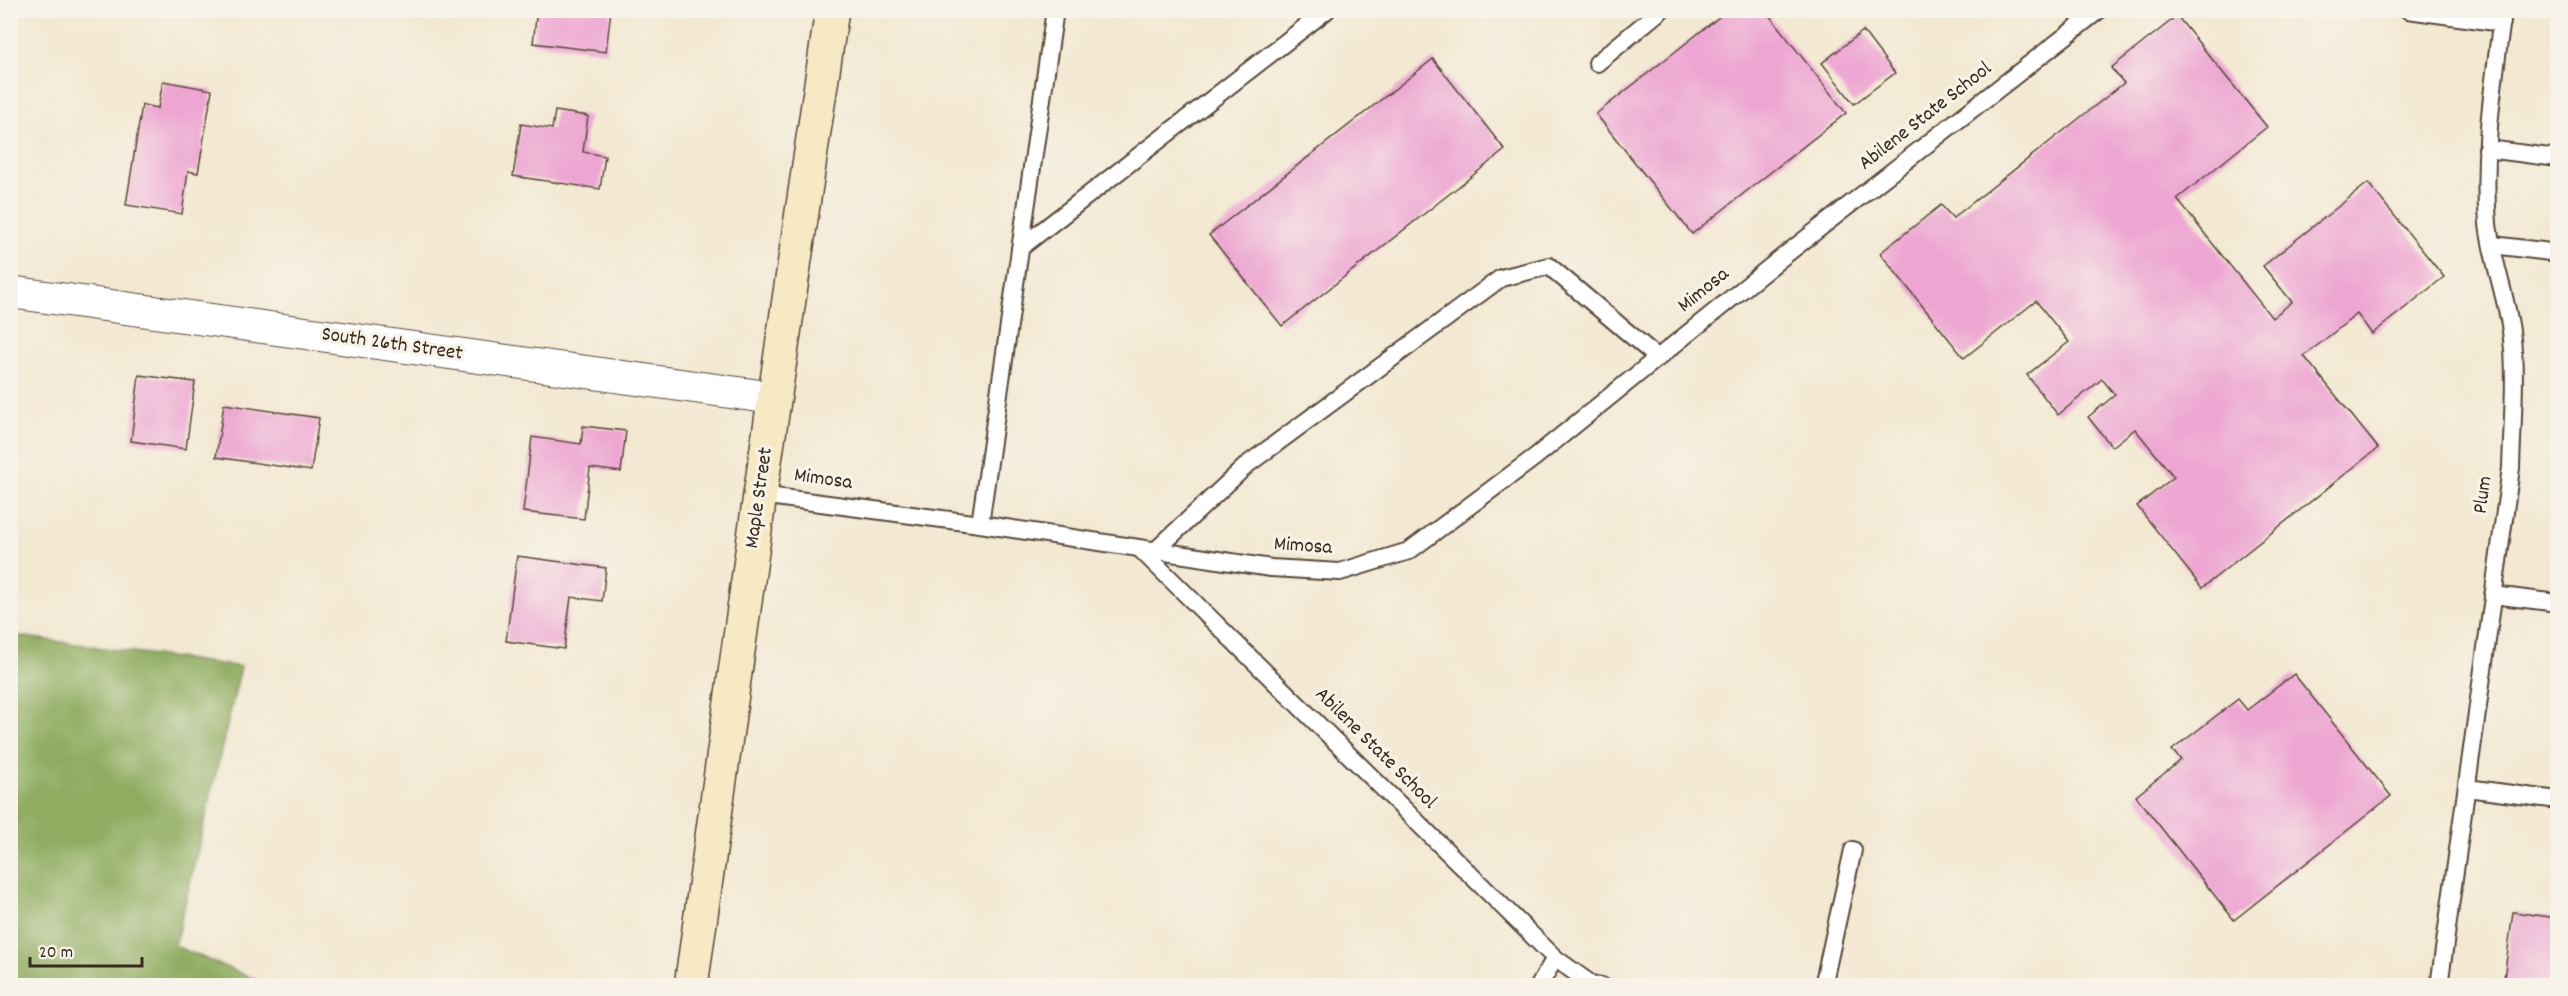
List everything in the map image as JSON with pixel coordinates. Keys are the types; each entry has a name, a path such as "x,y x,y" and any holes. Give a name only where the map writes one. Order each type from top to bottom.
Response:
{"main road":[{"name":"Maple Street","path":"691,986 774,398 832,10"}],"street":[{"name":"South 26th Street","path":"10,292 774,398"}],"lane":[{"path":"980,524 1055,10"},
{"path":"1020,249 1327,10"},
{"path":"1597,63 1661,10"},
{"name":"Abilene State School","path":"1780,259 2099,10"},
{"path":"2408,10 2502,17"},
{"name":"Plum","path":"2439,986 2511,468 2513,404 2511,333 2488,226 2488,122 2502,17"},
{"path":"2487,149 2558,158"},
{"path":"2493,244 2558,254"},
{"name":"Mimosa","path":"760,495 980,524 1271,568 1340,572 1408,551 1536,457 1780,259"},
{"path":"1148,550 1248,464 1501,278 1549,266 1658,358"},
{"name":"Abilene State School","path":"1148,550 1555,958 1591,984 1602,986"},
{"path":"2493,595 2558,603"},
{"path":"2467,788 2558,800"},
{"path":"1822,986 1853,850"},
{"path":"1539,986 1555,958"}],"green space":[{"path":"11,635 241,667 175,946 262,982 262,985 11,985"}],"building":[{"path":"537,10 611,10 606,52 533,43"},
{"path":"1728,10 1765,10 1846,113 1692,234 1596,114"},
{"path":"2177,16 2267,127 2177,199 2272,318 2292,302 2263,266 2368,183 2444,277 2372,334 2357,314 2304,356 2378,448 2202,588 2137,506 2174,477 2135,429 2112,447 2088,417 2115,395 2102,379 2058,415 2027,375 2069,342 2036,301 1964,358 1880,253 1941,205 1953,218 2124,83 2111,68"},
{"path":"1863,31 1895,73 1854,104 1822,63"},
{"path":"1433,59 1505,150 1282,326 1209,235"},
{"path":"163,81 212,90 198,173 188,171 182,214 126,205 142,105 158,108"},
{"path":"555,111 588,116 583,152 605,156 600,189 513,176 521,124 552,129"},
{"path":"139,375 195,382 186,449 131,441"},
{"path":"224,404 319,418 311,471 216,457"},
{"path":"583,426 626,431 621,472 590,468 584,519 523,512 532,437 581,444"},
{"path":"517,556 606,568 602,601 571,597 564,649 506,641"},
{"path":"2294,674 2391,796 2234,920 2136,796 2181,760 2172,750 2238,699 2247,710"},
{"path":"2513,912 2558,918 2558,986 2503,986"}]}
